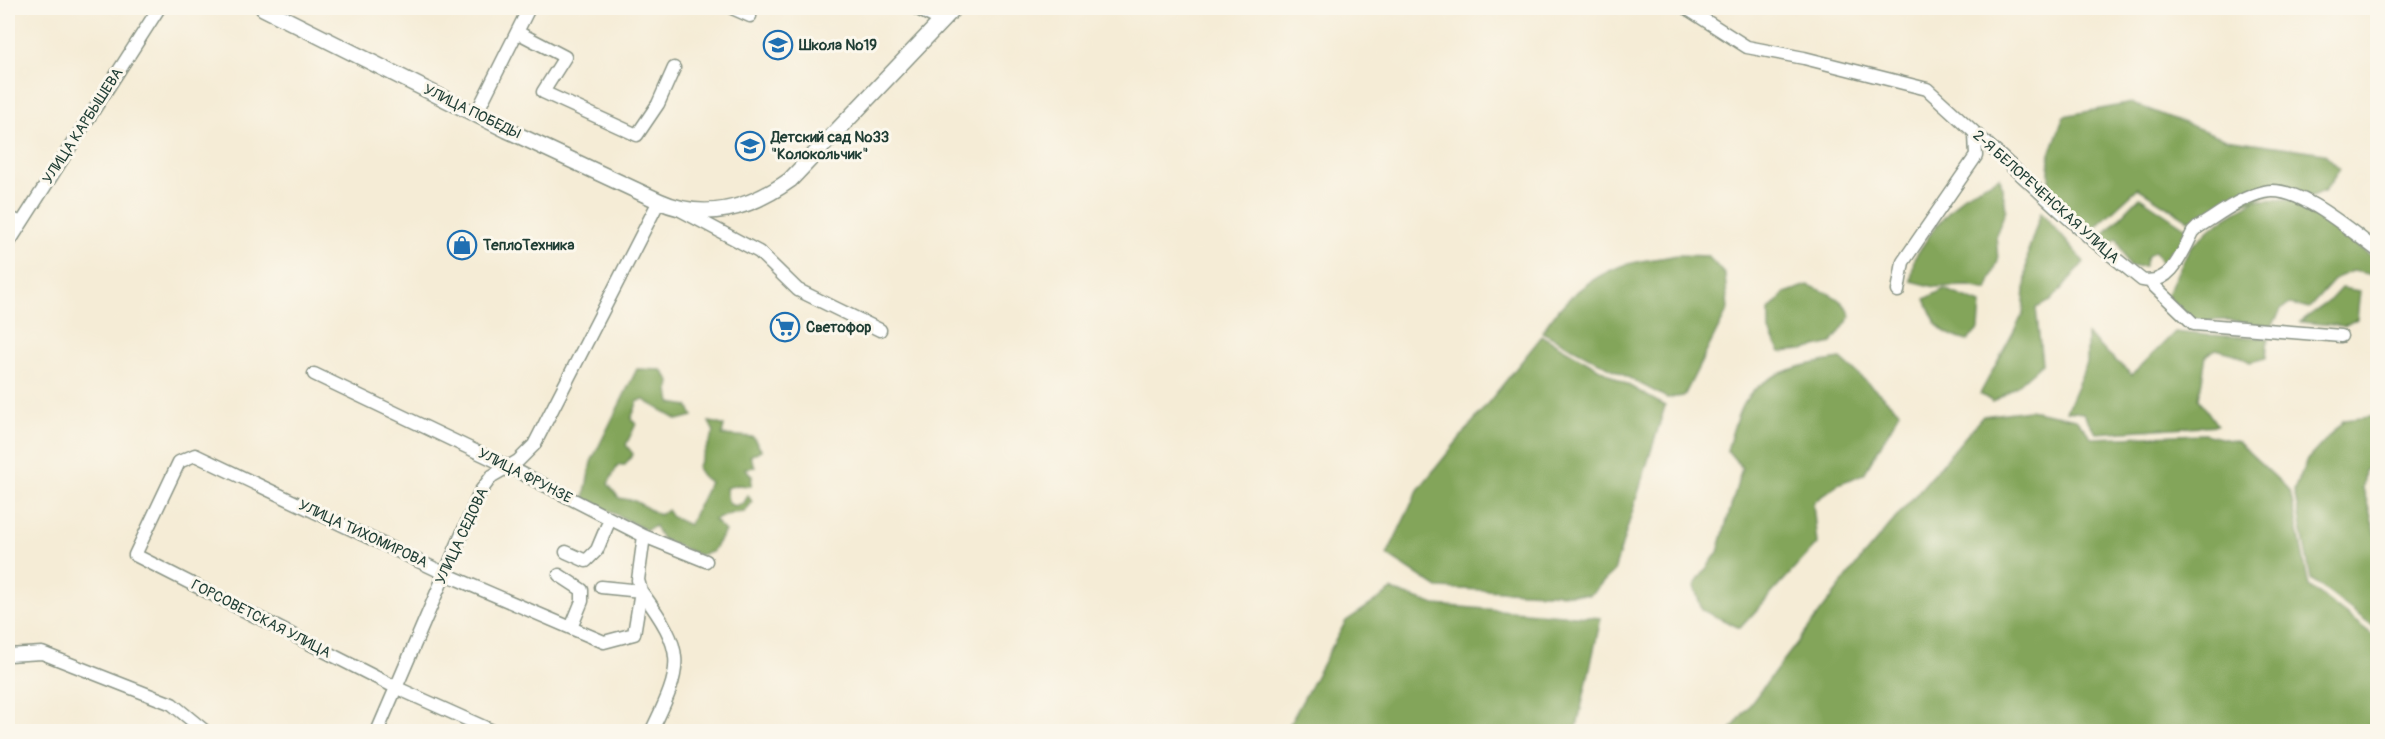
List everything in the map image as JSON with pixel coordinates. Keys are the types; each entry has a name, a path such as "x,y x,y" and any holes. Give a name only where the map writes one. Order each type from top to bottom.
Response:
{"main road":[{"name":"УЛИЦА ПОБЕДЫ","path":"263,8 476,114 682,211"},
{"path":"682,211 703,211 737,206 773,192 790,180 954,8"}],"street":[{"name":"УЛИЦА КАРБЫШЕВА","path":"8,244 159,8"},
{"path":"476,114 529,8"},
{"path":"732,8 750,16"},
{"path":"915,8 941,21"},
{"name":"2-Я БЕЛОРЕЧЕНСКАЯ УЛИЦА","path":"1686,8 1748,47 1804,58 1927,89 2130,272 2150,282 2194,324 2341,336"},
{"path":"517,32 565,57 543,92 637,135 658,104 674,68"},
{"path":"1898,291 1903,262 1976,156 1975,134"},
{"path":"2150,282 2167,275 2198,227 2247,198 2265,191 2285,192 2312,205 2378,251"},
{"name":"УЛИЦА СЕДОВА","path":"377,732 480,492 492,476 518,461 534,445 659,201"},
{"path":"682,211 759,252 798,290 880,330"},
{"path":"8,217 21,223"},
{"name":"УЛИЦА ФРУНЗЕ","path":"314,374 507,466 644,536 706,561"},
{"name":"УЛИЦА ТИХОМИРОВА","path":"195,454 444,573 604,642 634,634 641,591"},
{"name":"ГОРСОВЕТСКАЯ УЛИЦА","path":"195,454 179,462 135,555 395,687 495,732"},
{"path":"566,552 586,561 597,550 610,519"},
{"path":"644,536 638,580 641,591 663,621 676,651 675,677 651,732"},
{"path":"559,575 582,590 582,601 570,628"},
{"path":"601,587 641,591"},
{"path":"8,655 42,653 172,704 206,732"}],"green space":[{"path":"2132,103 2226,139 2324,153 2340,169 2324,192 2305,198 2277,192 2188,220 2138,188 2091,231 2049,195 2049,157 2064,116"},
{"path":"2000,177 2006,209 1996,235 1998,261 1987,290 1969,286 1935,287 1911,281 1914,259 1933,230 1964,195"},
{"path":"2140,197 2189,230 2164,273 2162,263 2155,251 2147,257 2144,266 2129,267 2117,238 2108,247 2098,240"},
{"path":"2291,199 2377,260 2377,304 2374,275 2353,271 2336,278 2309,308 2290,304 2281,310 2272,326 2228,320 2195,321 2166,296 2190,247 2219,222 2255,200"},
{"path":"2041,212 2084,262 2051,301 2036,308 2042,364 2017,386 1993,402 1980,394 2023,314 2028,252"},
{"path":"1677,255 1708,256 1725,275 1728,309 1684,396 1667,398 1542,332 1566,301 1609,271 1628,264"},
{"path":"1808,285 1839,300 1851,316 1832,343 1803,350 1780,352 1769,331 1769,310 1785,293"},
{"path":"2341,288 2360,291 2357,319 2344,326 2300,322 2328,302"},
{"path":"1944,289 1981,304 1979,329 1967,341 1950,335 1940,327 1925,299"},
{"path":"2175,332 2268,338 2266,358 2250,362 2235,354 2216,349 2206,355 2199,399 2217,425 2096,433 2083,413 2066,411 2087,363 2087,335 2132,375"},
{"path":"1542,336 1665,406 1614,571 1590,595 1438,588 1387,555 1418,490"},
{"path":"1841,359 1900,412 1864,474 1838,484 1813,503 1817,544 1740,628 1702,610 1694,586 1718,552 1742,468 1727,450 1737,418 1745,401 1754,390 1776,375 1801,366"},
{"path":"637,369 662,370 670,381 671,403 688,406 693,416 678,420 644,400 638,401 631,419 636,424 626,445 633,454 625,465 618,465 608,484 619,498 635,501 659,515 667,510 672,517 689,525 710,482 697,468 714,432 709,422 724,426 722,435 753,437 761,450 750,456 755,467 745,468 752,476 751,486 737,485 726,488 728,503 734,506 744,503 748,495 752,502 745,512 733,513 714,520 725,531 712,552 699,555 662,539 655,526 646,530 584,498 591,462"},
{"path":"2029,410 2076,419 2092,438 2204,434 2238,442 2290,491 2309,586 2377,638 2377,731 1730,731 1860,560 1983,416"},
{"path":"2377,416 2377,464 2365,470 2363,488 2377,538 2377,629 2311,579 2294,490 2307,460 2344,420"},
{"path":"1392,590 1435,605 1601,618 1576,731 1286,731 1346,621"}],"place":[{"name":"Школа №19","path":"778,45"},
{"name":"Детский сад №33 \"Колокольчик\"","path":"750,146"},
{"name":"ТеплоТехника","path":"462,245"},
{"name":"Светофор","path":"785,327"}]}
